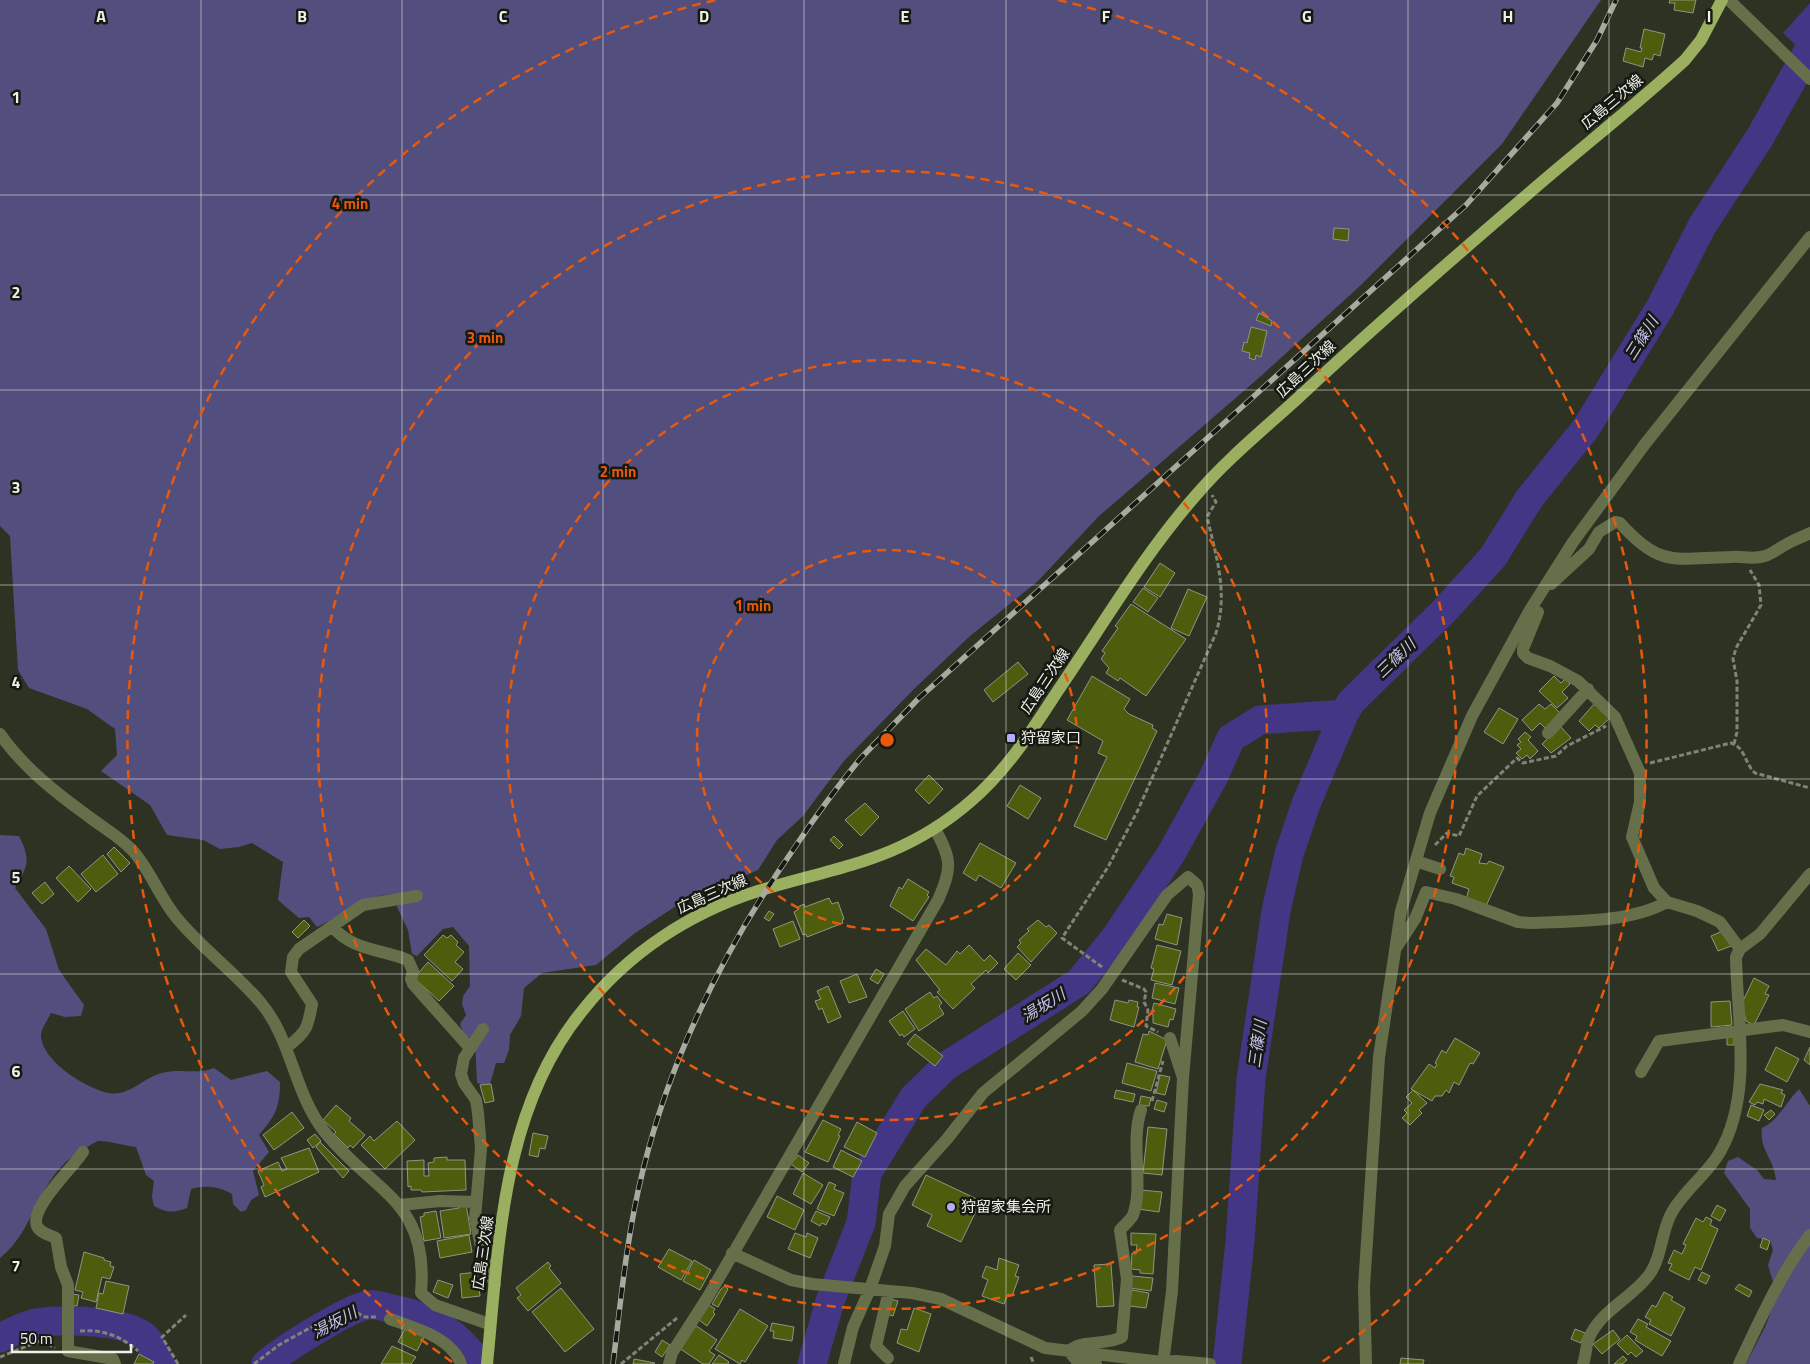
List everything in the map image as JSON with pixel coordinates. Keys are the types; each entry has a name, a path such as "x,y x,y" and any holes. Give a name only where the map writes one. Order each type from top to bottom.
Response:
{"main road":[{"name":"広島三次線","path":"487,1358 489,1324 517,1141 542,1073 560,1042 581,1012 604,985 631,960 660,938 691,919 723,903 758,891 876,858 903,847 935,829 974,798 1015,756 1151,554 1179,515 1207,483 1387,315 1679,65 1701,40 1722,0"}],"street":[{"path":"1729,0 1754,22 1810,79"},
{"path":"1366,1364 1364,1287 1379,1057 1401,911 1421,862 1430,813 1472,716 1530,610 1544,591 1573,542 1646,444 1810,237"},
{"path":"1740,949 1720,922 1697,911 1667,902 1654,888 1632,837 1640,802 1640,773 1618,721 1578,681 1550,666 1528,658 1523,654 1523,648 1542,604 1544,591 1590,549 1598,532 1615,522 1620,523 1643,547 1672,559 1766,556 1810,533"},
{"path":"1548,733 1588,689"},
{"path":"0,734 43,782 132,850 176,917 261,1003 287,1046 311,1112 323,1130 344,1155 400,1205 415,1232 422,1260 422,1293 435,1305 489,1324"},
{"path":"669,1364 672,1353 938,900 949,876 945,848 935,829"},
{"path":"1421,862 1440,869"},
{"path":"1583,1364 1589,1338 1607,1314 1649,1275 1656,1261 1670,1215 1720,1152 1728,1134 1738,1094 1741,1029 1736,957 1740,949 1760,934 1810,874"},
{"path":"844,1364 853,1327 884,1246 888,1214 905,1186 947,1139 983,1093 1082,1010 1167,894 1188,877 1193,880 1199,894 1184,1078 1172,1291 1162,1363"},
{"path":"1394,950 1408,932 1428,886 1456,900 1518,922 1530,923 1632,915 1655,909 1667,902"},
{"path":"287,1046 303,1035 308,1027 312,1004 291,972 293,957 308,940 371,902 417,896"},
{"path":"332,926 341,937 356,945 408,960 413,971 413,984 470,1048"},
{"path":"1641,1072 1659,1041 1783,1025 1810,1032"},
{"path":"483,1029 461,1065 461,1074 464,1083 476,1100 482,1134 480,1182 476,1202 478,1238 495,1284"},
{"path":"1170,1038 1184,1078"},
{"path":"1123,1360 1122,1337 1127,1279 1120,1230 1133,1214 1137,1180 1136,1149 1142,1110"},
{"path":"83,1152 76,1164 51,1188 36,1221 37,1226 42,1231 56,1238 61,1266 68,1285 68,1351 113,1359 114,1364"},
{"path":"400,1205 440,1201 476,1202"},
{"path":"1739,1364 1771,1297 1799,1249 1810,1235"},
{"path":"732,1253 791,1280 812,1284 867,1288 941,1299 1045,1348 1123,1360 1210,1364"},
{"path":"888,1358 876,1346 889,1291"},
{"path":"390,1319 440,1340 457,1354 461,1364"},
{"path":"1068,1352 1074,1346 1114,1342 1122,1337"},
{"path":"1068,1352 1077,1360 1096,1364"}],"path":[{"path":"1142,1110 1150,1108 1170,1038 1169,1035 1146,1026 1148,1010 1144,1002 1146,992 1144,989 1110,973 1062,938 1108,867 1138,810 1182,714 1220,619 1222,587 1208,522 1208,515 1216,502 1207,483"},
{"path":"1734,744 1737,732 1737,680 1733,659 1736,648 1761,605 1759,585 1745,558"},
{"path":"1421,862 1448,833 1459,836 1478,796 1517,758 1523,763 1556,756 1574,742 1618,721"},
{"path":"1638,767 1674,755 1734,744 1740,748 1750,769 1755,773 1810,788"},
{"path":"254,1364 279,1345 344,1309 348,1308 364,1317 390,1319"},
{"path":"621,1364 682,1314"},
{"path":"178,1364 162,1337 186,1315"},
{"path":"67,1332 84,1330 106,1333 123,1339 138,1351"},
{"path":"0,1357 42,1340 58,1350 68,1351"}],"shaded area":[{"path":"0,0 1601,0 1502,144 1360,286 1261,376 1098,517 1038,581 970,636 914,689 844,761 803,816 777,840 758,870 679,904 635,933 596,965 542,973 524,988 521,1016 510,1035 509,1050 504,1063 496,1063 490,1084 484,1085 477,1083 475,1040 464,1035 460,1024 466,1015 462,1004 463,996 470,986 469,946 453,927 443,929 417,956 412,954 408,930 397,907 398,894 375,897 355,905 317,927 309,917 299,918 278,900 283,862 252,843 239,847 220,849 203,840 167,835 150,805 101,771 117,755 115,729 87,709 29,688 18,670 10,536 0,526"},
{"path":"1810,3 1810,59 1783,33"},
{"path":"0,835 19,836 23,844 26,863 23,874 15,888 46,929 59,970 84,1005 81,1016 65,1017 51,1013 41,1034 48,1054 66,1072 89,1086 109,1093 123,1092 162,1073 201,1071 214,1068 231,1080 267,1071 280,1082 276,1111 259,1135 269,1152 253,1171 259,1195 251,1200 246,1210 241,1212 233,1204 232,1194 222,1189 207,1187 191,1189 187,1208 170,1212 154,1206 152,1197 154,1181 146,1175 136,1147 98,1141 66,1162 55,1175 45,1189 22,1233 0,1258"},
{"path":"1799,1089 1810,1106 1810,1364 1746,1364 1766,1325 1777,1295 1768,1265 1773,1250 1770,1240 1757,1238 1750,1228 1750,1209 1724,1173 1728,1161 1738,1157 1757,1170 1764,1179 1776,1180 1773,1166 1763,1142 1762,1128 1778,1116"}],"building":[{"path":"1670,0 1696,0 1693,13 1674,10 1675,3 1669,3"},
{"path":"1644,29 1665,34 1660,56 1654,54 1652,60 1645,58 1643,67 1623,61 1626,48 1641,52 1642,48 1640,48"},
{"path":"1334,228 1349,229 1348,241 1333,239"},
{"path":"1259,313 1272,321 1271,326 1256,320"},
{"path":"1251,327 1267,331 1261,357 1256,355 1255,360 1249,358 1250,353 1242,351 1244,342 1247,343"},
{"path":"1160,563 1175,573 1160,597 1144,587"},
{"path":"1143,588 1158,598 1148,612 1133,602"},
{"path":"1188,589 1207,597 1189,636 1171,628"},
{"path":"1131,604 1186,639 1146,696 1120,678 1118,681 1106,673 1109,668 1101,659 1105,653 1102,651 1118,628 1115,626"},
{"path":"1018,662 1028,674 993,702 984,690"},
{"path":"1092,676 1130,699 1124,709 1129,714 1153,725 1152,728 1157,731 1106,840 1074,826 1107,757 1098,753 1103,741 1067,720"},
{"path":"1554,676 1561,683 1565,679 1570,684 1562,692 1568,698 1557,708 1539,691"},
{"path":"1595,703 1610,718 1599,728 1595,725 1589,731 1579,721"},
{"path":"1539,704 1545,709 1551,704 1560,713 1545,728 1540,723 1532,731 1522,720"},
{"path":"1499,708 1518,719 1503,744 1484,732"},
{"path":"1560,726 1571,738 1551,753 1542,744"},
{"path":"1525,732 1531,737 1528,740 1538,751 1530,759 1527,755 1522,759 1516,753 1521,749 1517,745 1521,742 1518,739"},
{"path":"929,775 943,789 929,804 915,790"},
{"path":"1020,785 1041,798 1028,819 1007,806"},
{"path":"865,803 879,817 861,836 845,820"},
{"path":"834,836 843,845 839,849 830,840"},
{"path":"980,843 1016,863 1001,888 979,875 976,881 963,873"},
{"path":"114,847 130,863 121,872 107,854"},
{"path":"1466,848 1482,854 1479,863 1487,864 1489,861 1504,867 1486,906 1466,899 1469,889 1452,883 1454,877 1450,876 1459,853 1464,855"},
{"path":"103,855 118,874 96,892 81,874"},
{"path":"69,866 91,889 78,902 56,878"},
{"path":"908,879 929,892 927,895 929,897 913,921 890,906 899,887 902,889"},
{"path":"45,882 54,894 42,904 32,893"},
{"path":"829,898 832,904 838,902 844,919 842,920 843,923 807,937 806,934 803,935 794,912 804,904 805,907"},
{"path":"769,911 774,914 769,921 764,918"},
{"path":"1167,914 1182,918 1177,945 1155,939 1159,924 1163,925"},
{"path":"304,920 310,926 298,938 292,932"},
{"path":"1038,920 1046,927 1049,925 1057,933 1031,962 1017,947 1021,943 1019,940 1029,931 1027,929"},
{"path":"793,921 800,939 780,947 773,929"},
{"path":"1725,930 1731,946 1718,951 1711,936"},
{"path":"443,935 447,938 451,935 458,942 456,945 464,952 455,962 463,969 452,981 424,955"},
{"path":"969,945 984,961 990,955 998,963 988,973 986,970 971,984 975,988 953,1009 937,992 940,990 916,960 926,949 946,965 957,951 960,954"},
{"path":"1157,945 1181,951 1172,985 1151,980 1154,969 1151,968"},
{"path":"1018,953 1031,965 1016,980 1004,969"},
{"path":"428,962 454,986 439,1001 414,978"},
{"path":"876,969 884,974 878,984 870,979"},
{"path":"857,974 867,997 849,1003 840,981"},
{"path":"1754,978 1769,986 1765,994 1769,995 1754,1025 1746,1021 1742,1003"},
{"path":"1155,983 1179,988 1175,1004 1152,998"},
{"path":"828,986 841,1017 828,1023 822,1008 819,1010 815,1001 821,999 817,991"},
{"path":"930,992 934,998 937,996 942,1003 939,1006 944,1014 919,1031 905,1009"},
{"path":"1115,1000 1128,1003 1129,1000 1138,1002 1137,1007 1139,1007 1134,1027 1110,1020"},
{"path":"1730,1001 1732,1025 1711,1027 1711,1002"},
{"path":"1154,1003 1176,1009 1173,1020 1170,1019 1168,1027 1153,1023 1153,1014 1151,1014"},
{"path":"903,1011 915,1029 904,1037 902,1034 900,1036 889,1021"},
{"path":"1149,1031 1167,1040 1158,1069 1135,1062 1143,1034 1148,1035"},
{"path":"915,1034 943,1056 935,1066 907,1044"},
{"path":"1727,1036 1734,1036 1734,1045 1727,1045"},
{"path":"1455,1038 1480,1053 1473,1064 1470,1063 1459,1085 1454,1082 1449,1093 1446,1090 1442,1096 1435,1096 1432,1101 1411,1089 1429,1064 1435,1068 1437,1064 1435,1063 1442,1050 1446,1053"},
{"path":"1776,1047 1799,1059 1787,1082 1765,1070"},
{"path":"1810,1047 1810,1065 1804,1060"},
{"path":"1127,1063 1157,1071 1151,1091 1122,1083"},
{"path":"1160,1075 1170,1077 1165,1095 1156,1093"},
{"path":"491,1084 494,1101 485,1103 480,1085"},
{"path":"1760,1084 1783,1090 1781,1093 1785,1095 1781,1107 1764,1099 1763,1104 1757,1102 1755,1105 1749,1102"},
{"path":"1116,1090 1135,1094 1133,1102 1114,1098"},
{"path":"1413,1090 1427,1103 1419,1110 1422,1113 1410,1125 1402,1118 1407,1113 1404,1110 1412,1103 1406,1097"},
{"path":"1141,1096 1151,1098 1149,1106 1139,1105"},
{"path":"1157,1100 1167,1103 1164,1112 1154,1109"},
{"path":"336,1105 351,1118 349,1121 365,1135 353,1148 350,1145 348,1148 334,1134 336,1132 323,1120"},
{"path":"1751,1105 1764,1110 1759,1121 1747,1116"},
{"path":"1771,1110 1775,1114 1769,1120 1764,1115"},
{"path":"292,1112 304,1128 274,1150 263,1135"},
{"path":"823,1120 841,1129 838,1135 840,1136 828,1162 805,1152"},
{"path":"397,1121 415,1140 385,1169 361,1145 370,1136 374,1141"},
{"path":"857,1122 877,1133 865,1157 844,1147"},
{"path":"1148,1127 1167,1129 1162,1175 1143,1173"},
{"path":"533,1133 548,1136 545,1149 540,1148 538,1157 529,1155"},
{"path":"315,1134 321,1141 313,1148 307,1140"},
{"path":"320,1142 349,1171 343,1178 316,1147"},
{"path":"309,1148 319,1172 265,1197 261,1187 264,1185 258,1171 278,1162 282,1171 287,1169 281,1158"},
{"path":"841,1150 862,1161 853,1177 833,1167"},
{"path":"798,1155 809,1163 802,1172 791,1164"},
{"path":"447,1157 447,1160 465,1160 466,1190 422,1192 421,1190 411,1190 411,1186 408,1187 407,1161 424,1160 424,1176 429,1176 428,1163 434,1162 434,1158"},
{"path":"803,1173 823,1185 811,1204 793,1194"},
{"path":"926,1175 981,1201 961,1242 927,1226 932,1215 912,1205"},
{"path":"829,1182 836,1185 834,1189 844,1193 834,1216 817,1209"},
{"path":"1141,1190 1162,1192 1159,1212 1138,1209"},
{"path":"777,1196 804,1210 795,1230 767,1217"},
{"path":"466,1204 471,1234 444,1238 440,1211 459,1208 458,1205"},
{"path":"1717,1205 1726,1210 1720,1221 1711,1216"},
{"path":"436,1211 441,1238 424,1241 420,1217 424,1216 424,1213"},
{"path":"816,1211 830,1217 826,1225 822,1223 820,1226 811,1221"},
{"path":"1706,1217 1712,1220 1710,1225 1718,1229 1701,1270 1695,1267 1689,1280 1669,1270 1672,1264 1668,1263 1674,1250 1682,1254 1686,1245 1683,1244 1696,1218 1703,1222"},
{"path":"795,1233 806,1237 807,1233 818,1238 810,1258 788,1249"},
{"path":"1131,1233 1156,1234 1153,1274 1140,1273 1140,1270 1131,1269 1132,1253 1136,1254 1137,1245 1131,1245"},
{"path":"469,1235 472,1252 440,1258 437,1241"},
{"path":"1763,1238 1770,1241 1767,1250 1760,1247"},
{"path":"669,1249 692,1261 681,1280 658,1267"},
{"path":"84,1252 104,1258 104,1260 111,1262 110,1266 114,1267 110,1279 102,1277 96,1302 81,1298 83,1292 75,1290"},
{"path":"999,1258 1019,1265 1015,1276 1019,1277 1012,1296 1008,1294 1004,1304 982,1296 988,1280 982,1277 986,1266 997,1270"},
{"path":"694,1260 711,1270 700,1290 683,1281"},
{"path":"548,1262 551,1266 549,1268 561,1283 528,1311 517,1298 521,1295 516,1288"},
{"path":"1111,1264 1114,1306 1097,1307 1094,1265"},
{"path":"477,1272 480,1296 462,1298 460,1274"},
{"path":"1702,1272 1710,1276 1706,1284 1698,1280"},
{"path":"1132,1276 1153,1278 1151,1291 1130,1288"},
{"path":"438,1280 453,1285 448,1298 433,1292"},
{"path":"106,1281 129,1286 123,1314 96,1308 99,1293 103,1294"},
{"path":"1739,1284 1752,1291 1749,1297 1735,1289"},
{"path":"725,1286 728,1289 718,1307 712,1304 721,1289"},
{"path":"561,1288 594,1329 565,1352 532,1312"},
{"path":"1132,1290 1149,1293 1146,1308 1129,1306"},
{"path":"1664,1292 1673,1297 1671,1300 1685,1308 1671,1336 1649,1324 1651,1320 1645,1317 1652,1305 1656,1307"},
{"path":"72,1294 79,1295 77,1306 70,1305"},
{"path":"890,1299 898,1301 893,1316 886,1314"},
{"path":"709,1305 715,1309 713,1312 715,1314 707,1326 699,1320"},
{"path":"914,1308 931,1314 919,1352 897,1343 901,1329 907,1330"},
{"path":"740,1309 768,1326 745,1362 742,1360 740,1364 715,1349"},
{"path":"1638,1319 1648,1324 1646,1327 1671,1341 1662,1356 1635,1340 1637,1336 1630,1332"},
{"path":"772,1323 794,1327 792,1341 773,1338 774,1331 770,1331"},
{"path":"695,1325 717,1340 709,1351 715,1355 709,1364 703,1364 679,1348"},
{"path":"406,1327 424,1337 417,1351 398,1342"},
{"path":"1575,1329 1585,1333 1581,1343 1571,1339"},
{"path":"1613,1330 1620,1339 1602,1354 1593,1344"},
{"path":"1627,1335 1643,1351 1636,1357 1631,1352 1628,1355 1617,1344"},
{"path":"662,1340 670,1345 662,1357 655,1352"},
{"path":"392,1346 416,1357 411,1364 381,1364"},
{"path":"139,1354 154,1362 153,1364 134,1364"},
{"path":"719,1355 729,1362 728,1364 712,1364"},
{"path":"1623,1356 1627,1360 1622,1364 1614,1364"},
{"path":"1401,1358 1424,1360 1423,1364 1400,1364"},
{"path":"634,1359 655,1363 633,1364"}],"waterway":[{"name":"三篠川","path":"1227,1364 1240,1241 1251,1079 1276,911 1289,854 1306,804 1344,714 1351,702 1444,611 1493,557 1529,499 1586,428 1661,306 1702,226 1760,137 1810,48"},
{"name":"湯坂川","path":"812,1364 830,1301 861,1223 867,1173 914,1097 946,1066 1079,982 1115,938 1171,854 1213,778 1231,738 1260,720 1344,714"},
{"name":"湯坂川","path":"266,1364 286,1349 332,1321 360,1307 372,1305 406,1312 441,1327 462,1343 479,1364"},
{"name":"湯坂川","path":"0,1338 22,1327 36,1323 78,1321 112,1324 140,1333 148,1340 161,1364"}],"railway":[{"path":"613,1364 625,1266 637,1194 655,1126 669,1084 704,1001 724,962 770,884 826,802 860,759 918,699 1466,205 1557,103 1597,40 1616,0"}],"place":[{"name":"狩留家口","path":"1011,738"},
{"name":"狩留家集会所","path":"951,1207"}]}
